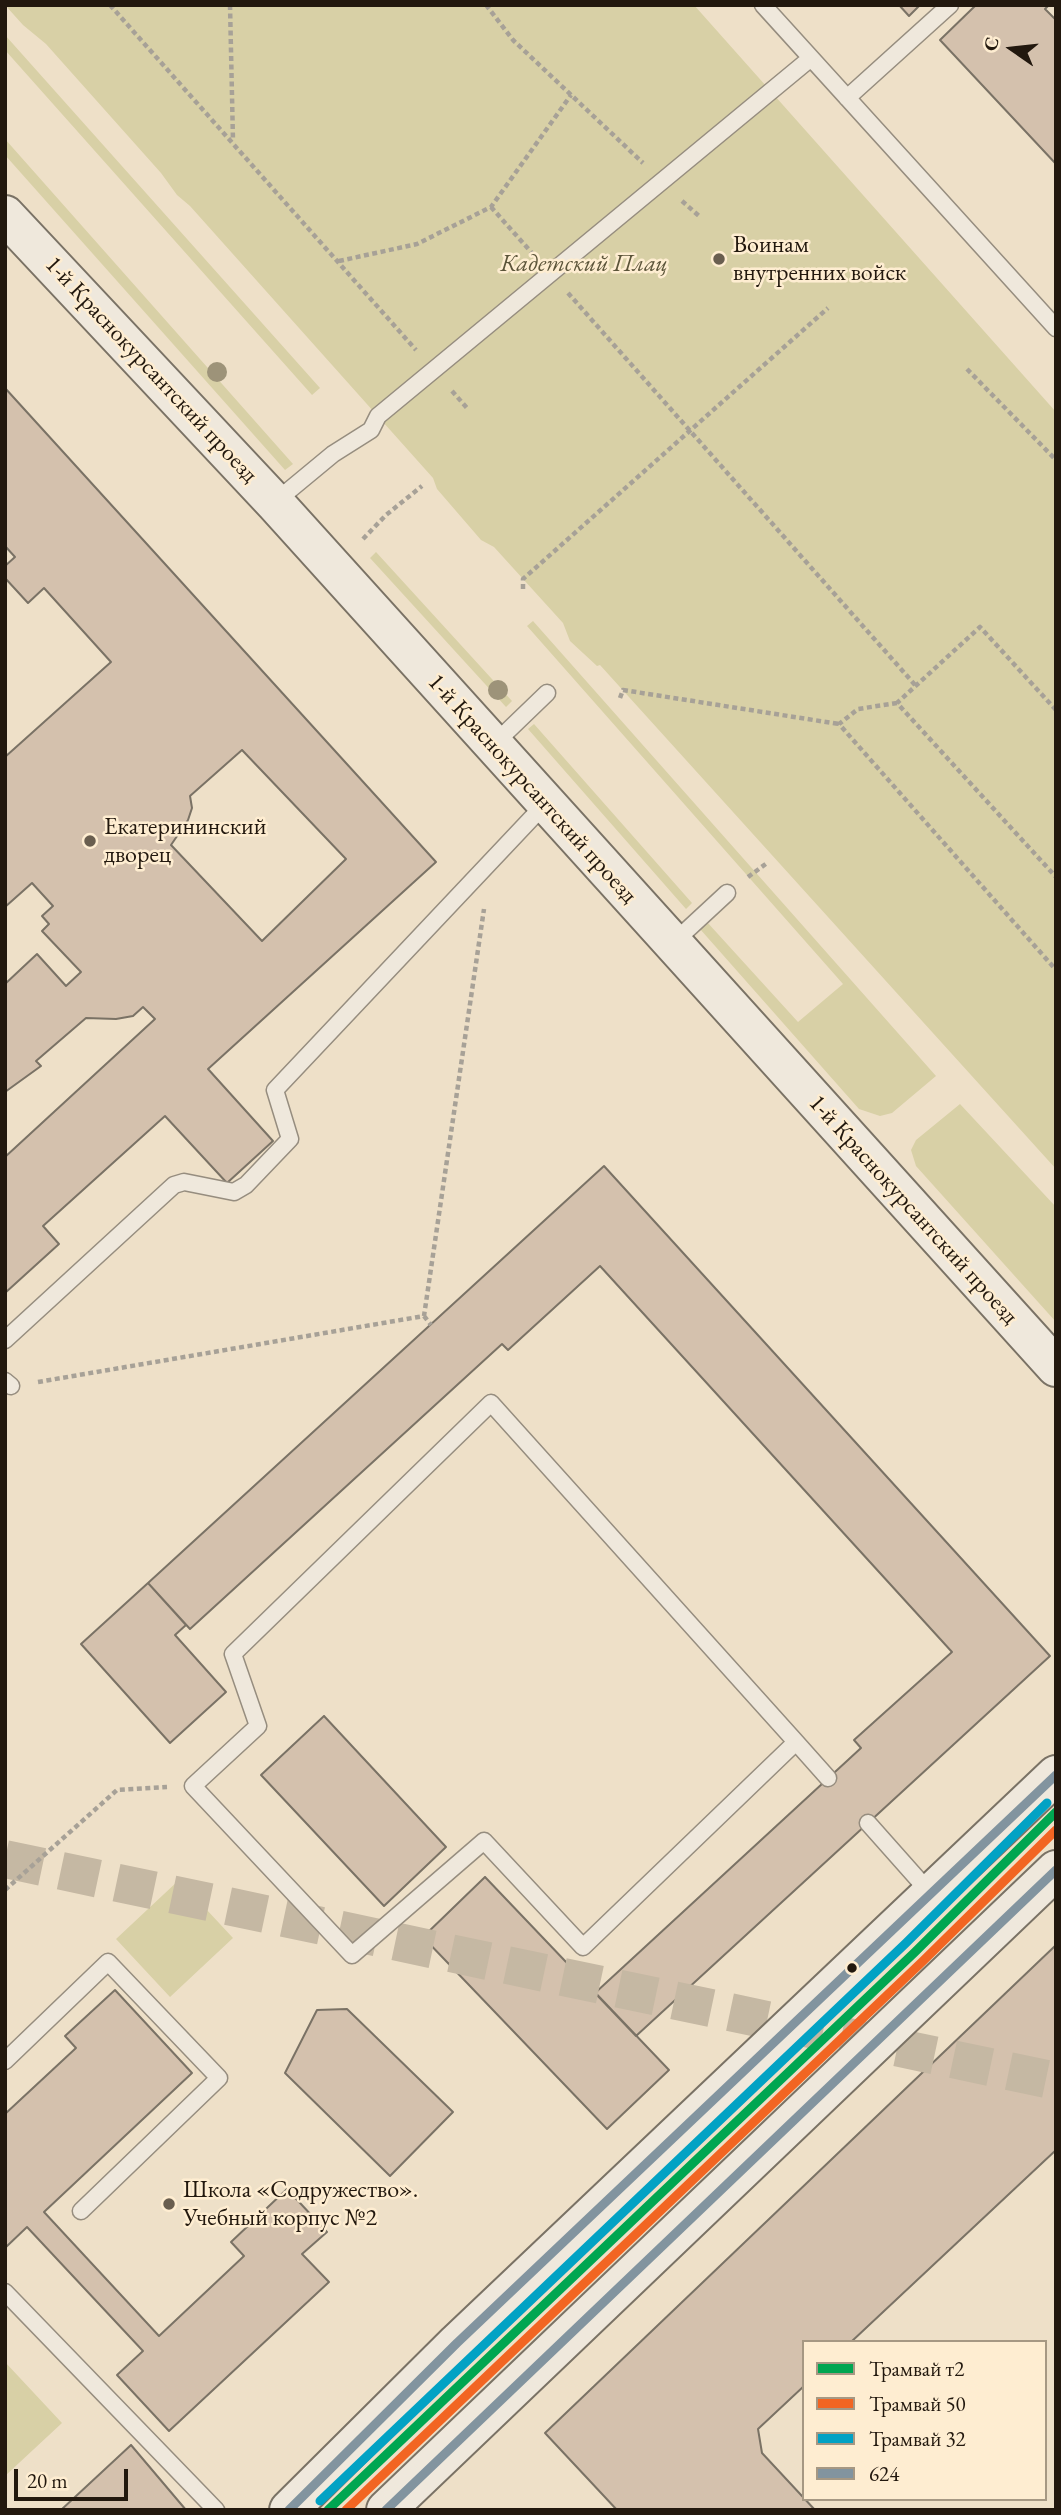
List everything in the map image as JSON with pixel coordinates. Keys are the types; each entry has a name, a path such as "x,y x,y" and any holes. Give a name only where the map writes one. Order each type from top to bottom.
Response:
{"main road":[{"name":"1-й Краснокурсантский проезд","path":"5,215 275,503 1056,1367"},
{"path":"289,2510 457,2343 1056,1775"},
{"path":"386,2510 1056,1870"}],"lane":[{"path":"763,5 1056,328"},
{"path":"847,98 950,5"},
{"path":"275,503 333,454 371,430 378,416 811,58"},
{"path":"492,746 547,694"},
{"path":"5,1340 174,1185 184,1182 234,1192 246,1185 290,1139 275,1090 545,804"},
{"path":"673,943 727,893"},
{"path":"796,1742 583,1947 484,1841 352,1955 193,1786 258,1726 233,1654 491,1403 796,1742 828,1778"},
{"path":"867,1823 932,1895"},
{"path":"5,2061 108,1962 219,2078 81,2211"},
{"path":"5,2292 216,2510"}],"path":[{"path":"110,5 467,408"},
{"path":"230,5 233,143"},
{"path":"486,5 513,40 699,216"},
{"path":"338,261 417,244 491,206 571,95"},
{"path":"491,206 916,685"},
{"path":"523,589 523,579 828,308"},
{"path":"967,369 1056,460"},
{"path":"363,539 386,515 422,486"},
{"path":"839,724 858,709 897,703 980,627 1056,710"},
{"path":"620,698 622,690 839,724 1056,970"},
{"path":"897,703 1056,877"},
{"path":"431,1325 424,1316 491,860"},
{"path":"8,1384 424,1316"},
{"path":"5,1890 117,1790 193,1786"}],"green space":[{"name":"Кадетский Плац","path":"5,5 694,5 1056,412 1056,1169 600,665 597,666 570,641 563,623 494,547 481,540 437,489 433,478 190,206 177,195 161,173 46,44"},
{"path":"5,35 320,388 312,395 5,50"},
{"path":"5,139 293,464 285,470 5,155"},
{"path":"376,552 512,701 506,707 370,558"},
{"path":"533,621 936,1076 892,1113 880,1116 859,1109 700,929 707,922 798,1022 843,984 527,626"},
{"path":"534,724 692,903 686,909 528,729"},
{"path":"960,1104 1056,1207 1056,1322 916,1166 911,1150 916,1140"},
{"path":"179,1880 233,1938 170,1997 116,1939"},
{"path":"5,2362 62,2423 5,2476"}],"building":[{"path":"899,5 920,5 909,16"},
{"path":"976,5 1049,5 1045,9 1056,20 1056,164 940,40"},
{"name":"Екатерининский дворец","path":"5,388 436,862 208,1069 273,1141 227,1183 165,1116 43,1226 59,1244 5,1293 5,1157 155,1019 143,1007 133,1016 116,1019 86,1018 36,1061 41,1066 5,1092 5,984 37,954 66,986 81,972 42,931 49,924 42,916 53,906 32,883 5,907 5,757 111,662 44,588 28,603 5,578 5,566 15,557 5,546","holes":["242,750 346,859 262,941 171,845 188,820 192,808 190,796"]},
{"path":"604,1166 1050,1656 636,2036 595,1993 861,1748 854,1740 952,1652 600,1266 508,1350 502,1344 190,1629 148,1583"},
{"path":"148,1583 186,1625 175,1635 226,1692 170,1743 81,1644"},
{"path":"324,1716 446,1847 384,1906 261,1775"},
{"path":"485,1877 669,2070 607,2129 423,1937"},
{"path":"1056,1945 1056,2150 853,2340 802,2340 802,2388 758,2429 762,2453 802,2496 802,2501 807,2501 815,2510 617,2510 545,2433"},
{"path":"115,1990 192,2073 44,2212 159,2336 244,2256 231,2242 287,2189 327,2232 302,2254 329,2282 169,2431 117,2375 143,2351 27,2227 5,2248 5,2114 76,2048 65,2036"},
{"path":"347,2009 453,2112 390,2176 285,2073 317,2010"},
{"path":"131,2445 186,2510 61,2510"}],"tunnel":[{"path":"5,1859 1056,2081"}],"tram line":[{"name":"32","path":"320,2501 906,1943 1047,1803"},
{"name":"т2","path":"328,2510 915,1952 1056,1812"},
{"name":"50","path":"346,2510 923,1961 1056,1830"}],"transit line":[{"name":"624","path":"289,2510 457,2343 1056,1775"},
{"name":"624","path":"386,2510 1056,1870"}],"place":[{"name":"Воинам внутренних войск","path":"719,259"},
{"name":"Екатерининский дворец","path":"90,841"},
{"name":"Школа «Содружество». Учебный корпус №2","path":"169,2204"}]}
